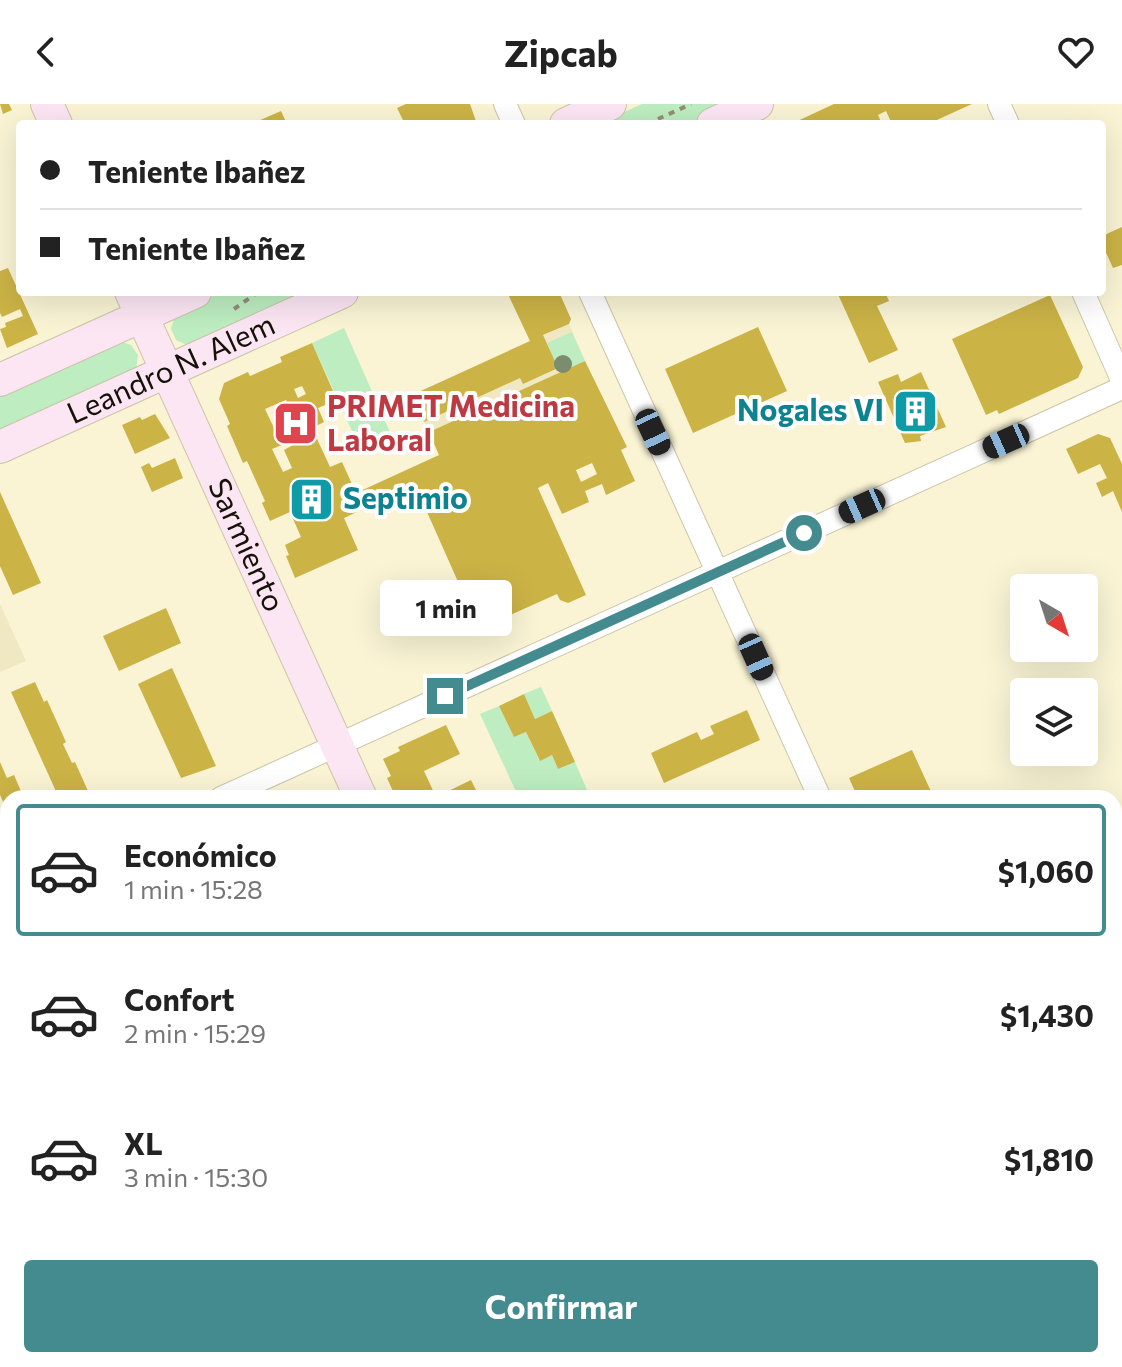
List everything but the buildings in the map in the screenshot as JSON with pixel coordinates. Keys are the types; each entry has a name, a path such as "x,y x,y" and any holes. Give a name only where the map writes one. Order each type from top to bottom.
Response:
{"main road":[{"path":"575,120 610,104"},
{"path":"722,120 757,104"},
{"name":"Leandro N. Alem","path":"0,380 137,304 176,296"},
{"name":"Leandro N. Alem","path":"0,447 333,296"},
{"name":"Sarmiento","path":"137,304 357,790"}],"street":[{"path":"592,296 816,790"},
{"path":"1085,296 1122,380"},
{"path":"239,790 1122,388"}],"path":[{"path":"656,120 691,104"},
{"path":"232,311 253,296"}],"shaded area":[{"path":"569,324 585,361 429,432 412,395"},
{"path":"0,604 26,661 0,672"}],"green space":[{"path":"642,104 734,104 698,120 607,120"},
{"path":"213,296 305,296 189,346 176,340 171,329 175,315"},
{"path":"344,328 393,439 362,453 312,343"},
{"path":"572,332 585,361 560,373 547,343"},
{"path":"123,342 131,345 138,355 136,370 0,435 0,393"},
{"path":"541,687 552,711 535,719 524,694"},
{"path":"499,706 514,737 526,732 539,760 552,755 558,769 575,762 587,790 515,790 480,714"}],"place":[{"name":"Nogales VI","path":"915,411"},
{"name":"PRIMET Medicina Laboral","path":"296,424"},
{"name":"Septimio","path":"312,499"}],"route":[{"path":"445,696 804,533"}]}
